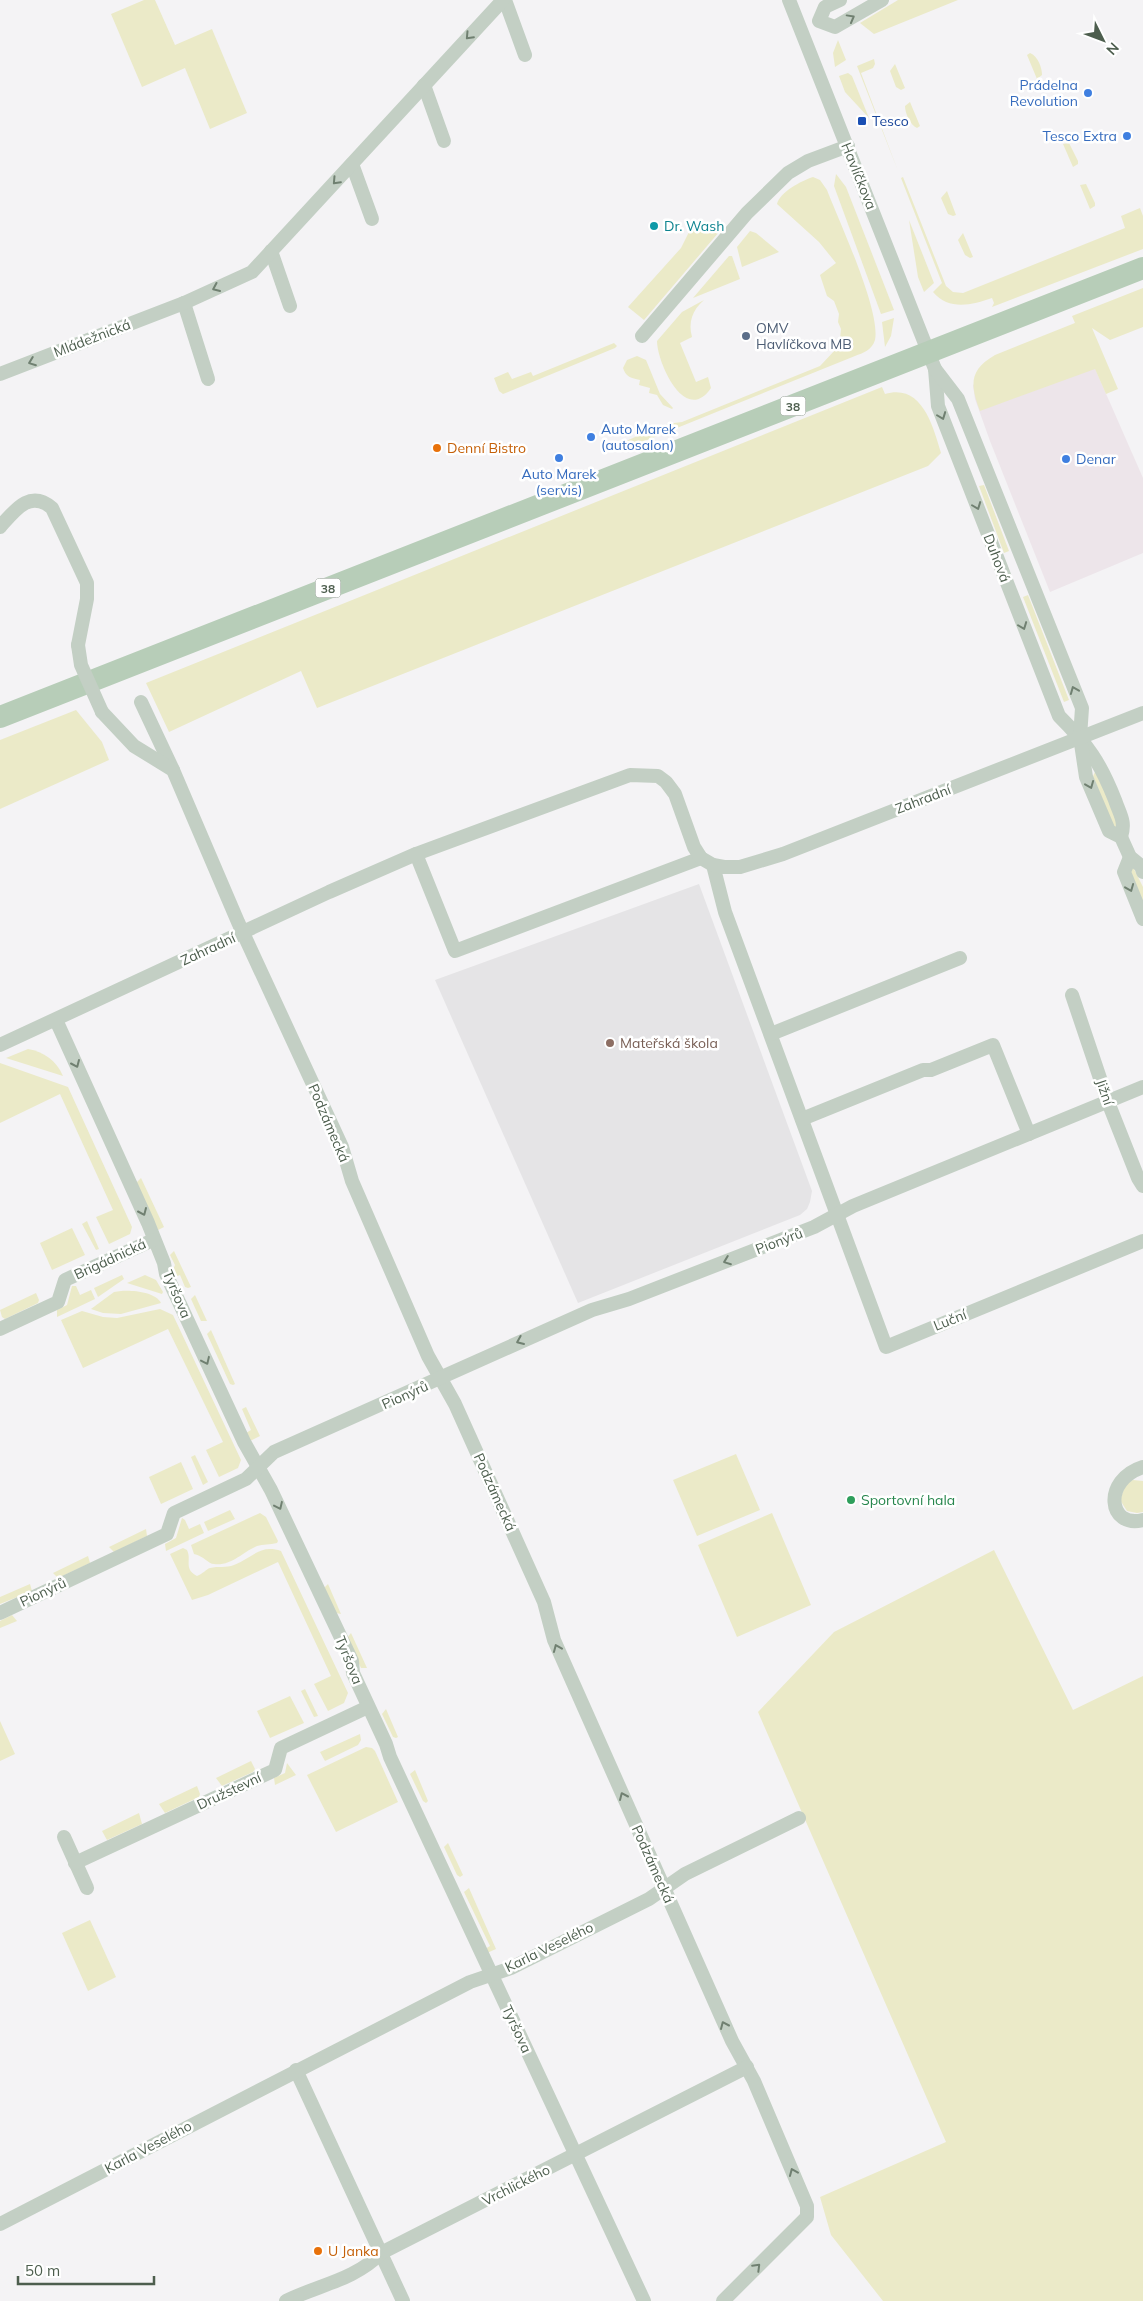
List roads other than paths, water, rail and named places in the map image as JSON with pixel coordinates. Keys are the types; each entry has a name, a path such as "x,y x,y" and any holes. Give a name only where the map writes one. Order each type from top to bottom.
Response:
{"main road":[{"name":"38","path":"0,717 932,361 1143,268"}],"street":[{"name":"Mládežnická","path":"0,374 184,303 252,272 504,0 525,55"},
{"name":"Havlíčkova","path":"789,0 932,361"},
{"path":"840,0 825,6 819,21 835,27 882,0"},
{"path":"424,85 444,141"},
{"path":"642,336 747,213 788,173 808,161 848,146"},
{"path":"352,164 372,219"},
{"path":"271,251 290,306"},
{"path":"184,303 208,379"},
{"name":"Duhová","path":"932,361 938,406 1056,710 1059,716 1080,737"},
{"name":"Duhová","path":"932,361 958,399 1082,708 1080,737 1086,778 1109,832 1121,837 1130,857 1141,866 1143,872"},
{"path":"0,527 14,511 34,500 41,500 52,508 87,583 87,598 78,645 81,665 102,712 134,746 172,770"},
{"name":"Podzámecká","path":"141,702 342,1147 352,1181 428,1356 455,1404 544,1602 554,1640 732,2041 747,2067 808,2206 807,2217 723,2301"},
{"name":"Zahradní","path":"416,854 455,951 707,861 740,867 757,863 1143,714"},
{"name":"Zahradní","path":"0,1045 329,892 416,854 630,775 658,776 674,794 694,847 707,861"},
{"path":"1130,857 1124,872 1143,919"},
{"path":"707,861 836,1215"},
{"path":"771,1034 960,958"},
{"name":"Jižní","path":"1072,995 1108,1102 1138,1178 1143,1186"},
{"name":"Tyršova","path":"56,1020 148,1223 153,1240 164,1262 166,1274 240,1434 277,1502 352,1661 354,1673 368,1706 644,2301"},
{"path":"802,1119 923,1070 931,1070 993,1045 1029,1134"},
{"name":"Pionýrů","path":"0,1613 167,1534 174,1513 246,1479 274,1452 592,1310 638,1296 814,1227 853,1206 1143,1087"},
{"name":"Luční","path":"836,1215 886,1346 1143,1240"},
{"name":"Brigádnická","path":"0,1329 58,1302 65,1280 153,1240"},
{"path":"1143,1467 1134,1470 1120,1482 1116,1487 1114,1501 1116,1508 1125,1517 1132,1520 1143,1520"},
{"name":"Družstevní","path":"76,1863 275,1770 281,1748 368,1706"},
{"name":"Karla Veselého","path":"0,2224 470,1982 511,1968 649,1898 684,1874 799,1818"},
{"path":"64,1837 87,1888"},
{"name":"Vrchlického","path":"286,2301 361,2269 381,2253 747,2067"},
{"path":"296,2070 402,2301"}],"place":[{"name":"Prádelna Revolution","path":"1088,93"},
{"name":"Tesco","path":"862,121"},
{"name":"Tesco Extra","path":"1127,136"},
{"name":"Dr. Wash","path":"654,226"},
{"name":"OMV Havlíčkova MB","path":"746,336"},
{"name":"Auto Marek (autosalon)","path":"591,437"},
{"name":"Denní Bistro","path":"437,448"},
{"name":"Auto Marek (servis)","path":"559,458"},
{"name":"Denar","path":"1066,459"},
{"name":"Mateřská škola","path":"610,1043"},
{"name":"Sportovní hala","path":"851,1500"},
{"name":"U Janka","path":"318,2251"}]}
